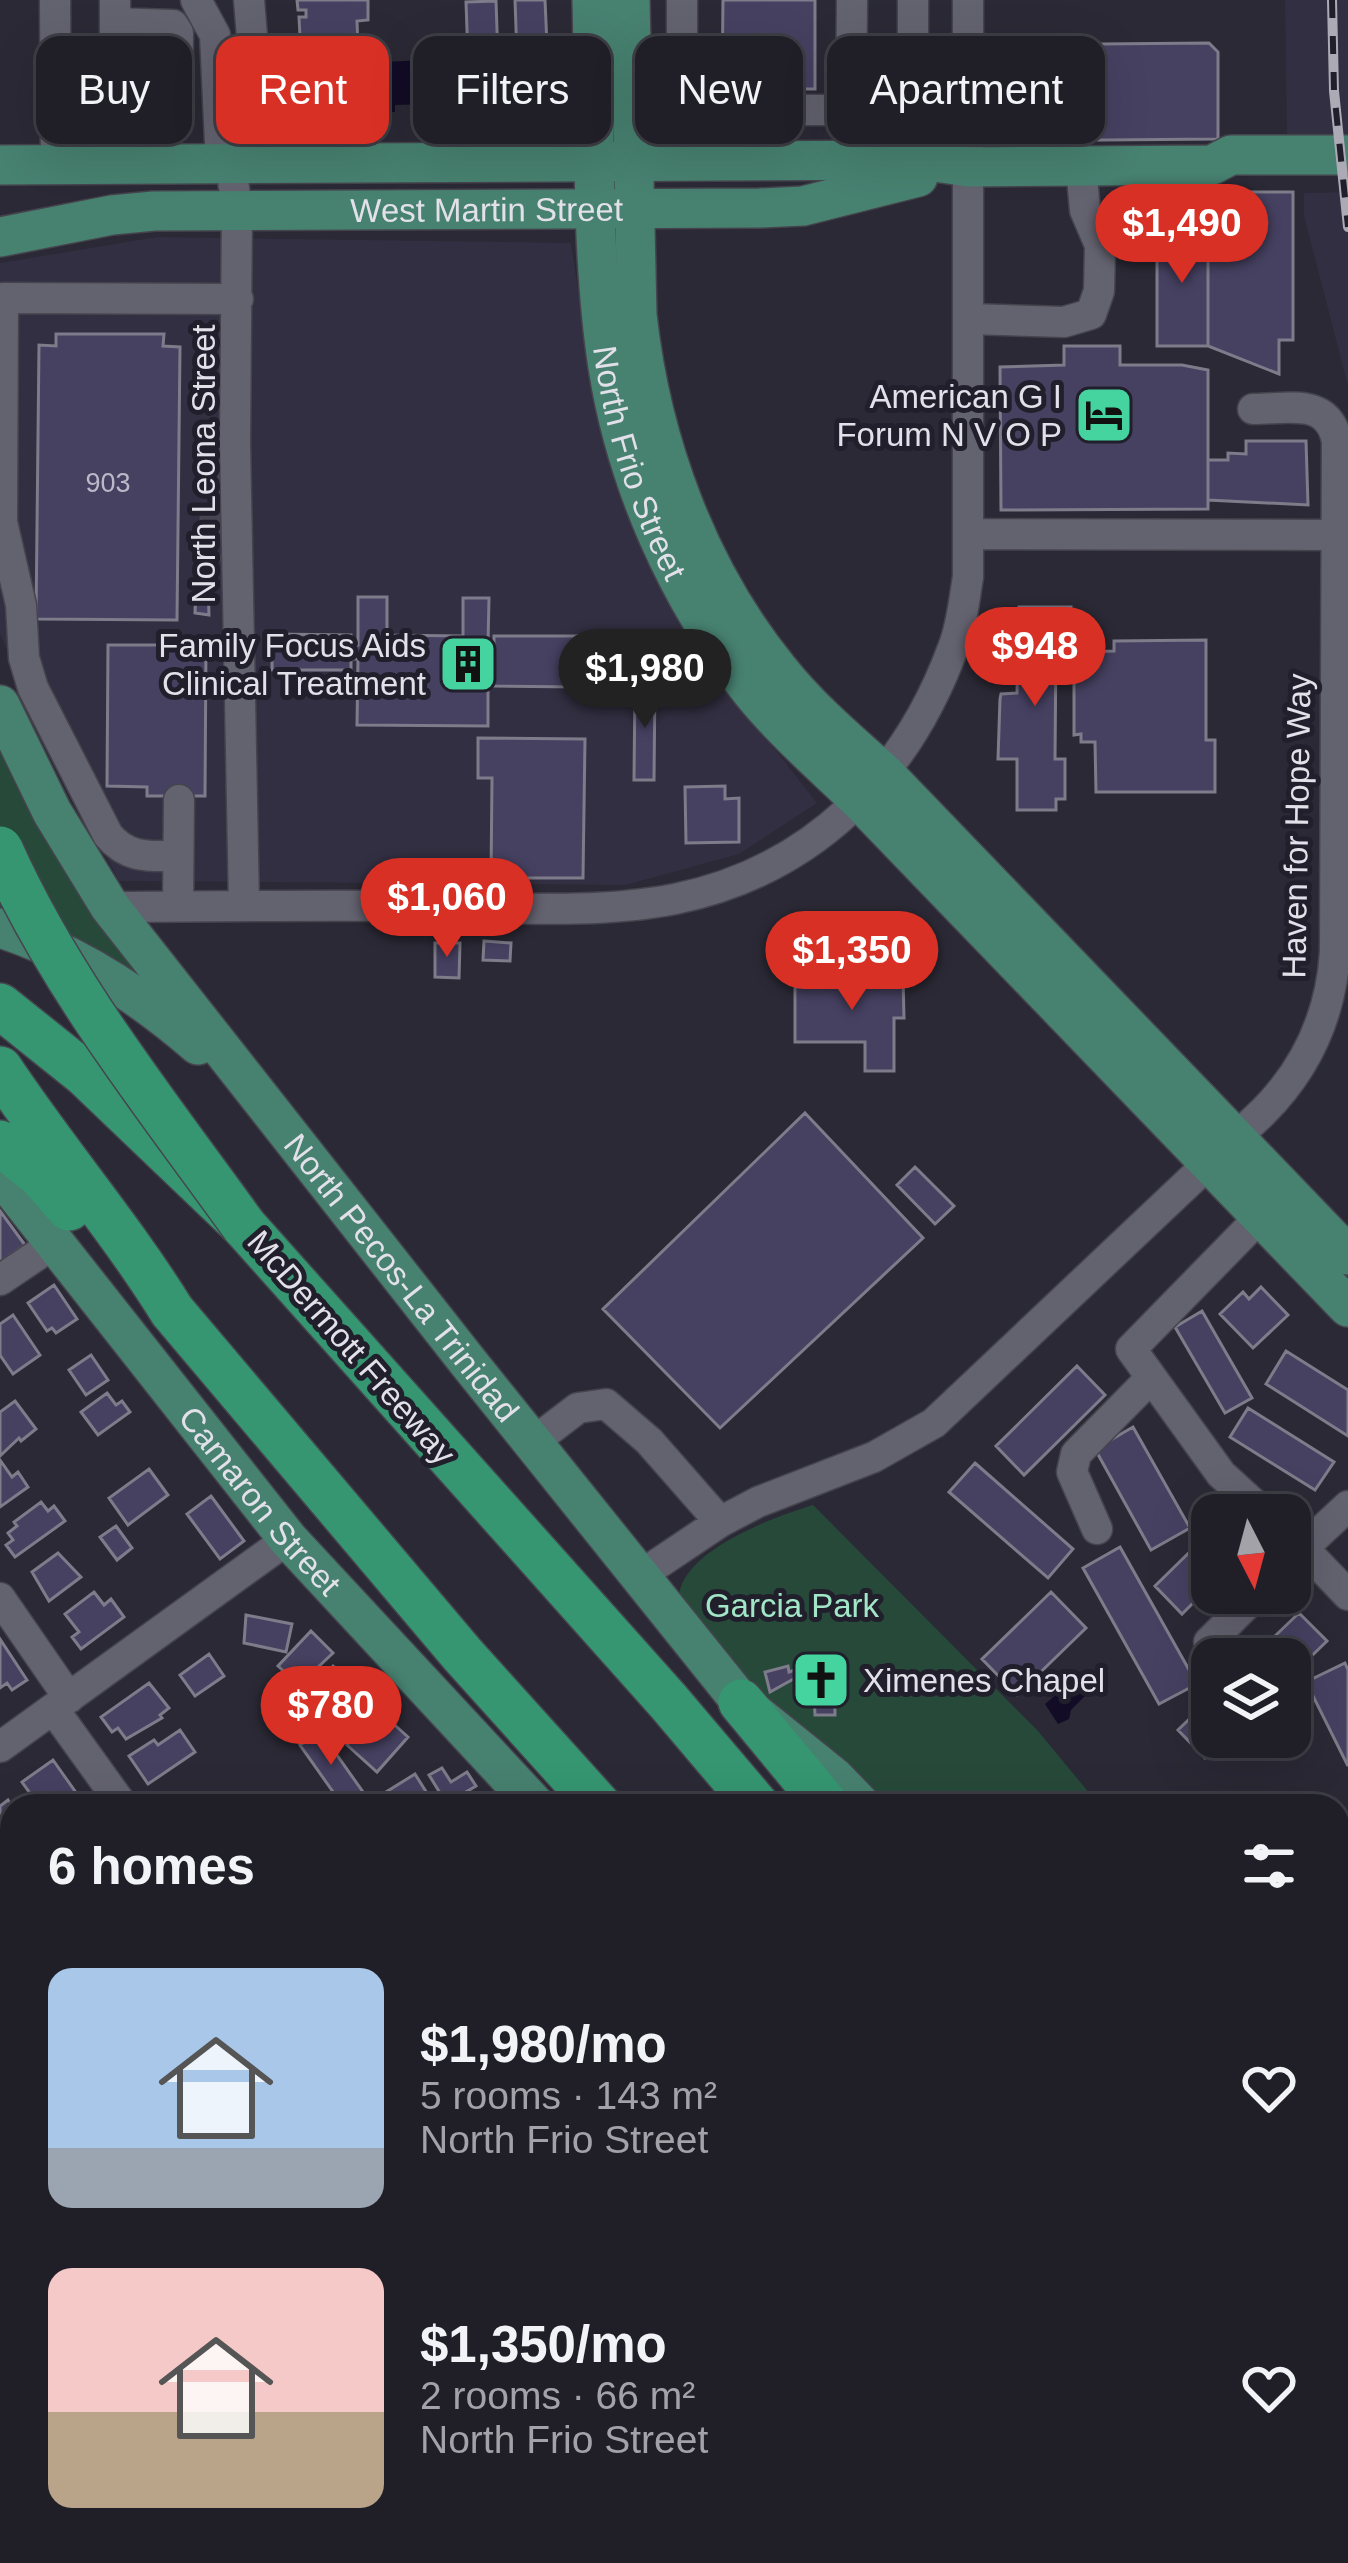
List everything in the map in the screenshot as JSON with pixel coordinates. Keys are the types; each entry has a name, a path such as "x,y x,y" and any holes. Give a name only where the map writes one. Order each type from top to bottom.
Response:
{"highway":[{"name":"McDermott Freeway","path":"0,849 93,1017 244,1226 747,1794"},
{"path":"0,1006 86,1074 244,1226"},
{"path":"0,1069 140,1259 172,1311 462,1654 588,1794"},
{"path":"0,1143 40,1175 118,1266 172,1311"},
{"path":"741,1702 817,1794"}],"main road":[{"name":"North Frio Street","path":"592,0 616,162"},
{"name":"North Frio Street","path":"629,0 616,162 608,367 654,526 700,617 751,691 873,788 1222,1152 1348,1255"},
{"name":"West Martin Street","path":"0,165 921,160 969,167 1212,165 1231,155 1348,154"},
{"name":"West Martin Street","path":"1212,165 1231,175 1348,175"},
{"name":"West Martin Street","path":"0,237 112,215 237,210 803,206 872,186 969,167"},
{"name":"North Pecos-La Trinidad","path":"11,699 52,812 110,907 741,1702 850,1794"},
{"path":"0,928 56,949 132,993 238,1079 272,1115"},
{"name":"North Frio Street","path":"1222,1152 1260,1217 1348,1307"},
{"name":"Camaron Street","path":"0,1179 288,1539 516,1794"}],"street":[{"path":"55,0 56,166"},
{"name":"North Leona Street","path":"196,0 216,44"},
{"path":"249,0 252,36"},
{"path":"682,0 682,110 827,110"},
{"path":"851,36 852,0"},
{"path":"913,0 914,36"},
{"path":"110,907 568,907 673,899 742,878 813,841 873,788 925,709 955,646 968,577 968,0"},
{"path":"115,11 173,25 178,36"},
{"name":"North Leona Street","path":"221,144 231,166 237,210 238,299 225,454 244,905"},
{"path":"969,319 1064,322 1090,314 1100,291 1100,245 1085,211 1081,166"},
{"path":"178,856 136,856 118,848 11,699 24,658 21,605 2,522 3,298 238,299"},
{"name":"Haven for Hope Way","path":"641,1575 758,1502 874,1457 934,1423 1281,1094 1310,1052 1341,975 1337,440 1333,423 1324,413 1253,409"},
{"path":"969,534 1335,535"},
{"path":"178,906 179,800"},
{"path":"1243,1494 1221,1474 1131,1348 1260,1217"},
{"path":"0,1280 55,1243"},
{"path":"1096,1529 1072,1472 1076,1454 1150,1379"},
{"path":"532,1443 578,1408 606,1404 650,1442 720,1522"},
{"path":"1311,1535 1348,1506"},
{"path":"0,1747 288,1539"},
{"path":"1311,1563 1348,1595"},
{"path":"0,1598 116,1794"},
{"path":"1213,1638 1237,1614"}],"shaded area":[{"path":"1285,0 1348,0 1348,138 1287,139"},
{"path":"413,61 413,104 395,105 395,112 389,112 389,62"},
{"path":"1348,192 1348,386 1304,216 1304,193"},
{"path":"157,237 571,243 592,382 616,483 685,635 817,803 739,854 626,885 119,881 0,634 0,263"},
{"path":"1076,1678 1083,1678 1090,1691 1071,1710 1069,1719 1058,1724 1045,1704"}],"green space":[{"path":"0,743 182,1013 0,917"},
{"name":"Garcia Park","path":"813,1505 1038,1731 1090,1794 863,1794 761,1696 679,1596 684,1579 713,1550"}],"building":[{"path":"297,0 368,0 368,20 357,21 358,36 300,36 299,17 306,17 306,10 298,10"},
{"path":"515,0 545,0 547,36 516,36"},
{"path":"723,0 815,0 815,89 803,89 803,36 723,36"},
{"path":"496,1 497,36 467,36 466,2"},
{"path":"1209,43 1218,52 1218,139 1105,140 1105,44"},
{"path":"1208,192 1293,192 1293,340 1279,340 1279,374 1208,346"},
{"path":"1157,226 1208,226 1208,346 1157,346"},
{"path":"56,334 164,334 163,346 180,347 177,620 36,619 39,345 56,346"},
{"name":"American G I Forum N V O P","path":"1064,346 1120,346 1120,365 1208,370 1208,509 1001,510 1000,367 1064,365"},
{"path":"1246,441 1306,441 1308,505 1208,500 1208,460 1228,460 1228,453 1246,454"},
{"path":"208,585 209,615 195,613 196,586"},
{"name":"Family Focus Aids Clinical Treatment","path":"358,597 387,597 387,635 463,636 463,598 489,598 488,645 494,646 494,636 578,636 578,687 494,686 494,675 488,675 488,726 357,725 358,659 351,659 351,670 272,670 272,634 351,635 351,645 358,645"},
{"path":"1019,607 1071,607 1070,643 1056,643 1055,759 1065,759 1065,799 1056,799 1056,810 1017,810 1017,759 998,759 1001,694 1017,693"},
{"path":"1206,640 1206,740 1215,740 1215,792 1096,792 1095,742 1081,742 1081,734 1074,735 1074,658 1081,658 1081,652 1114,651 1114,641"},
{"path":"108,645 206,645 205,796 147,796 147,787 107,786"},
{"path":"635,682 655,682 654,780 634,780"},
{"path":"478,738 585,739 583,878 491,878 492,778 478,778"},
{"path":"725,786 725,799 739,798 739,842 686,843 685,787"},
{"path":"484,941 511,943 510,961 483,960"},
{"path":"435,943 460,943 459,978 435,977"},
{"path":"819,970 876,970 876,976 903,977 904,1018 894,1018 894,1071 865,1071 865,1042 795,1042 795,987 819,987"},
{"path":"805,1113 923,1238 720,1428 603,1309"},
{"path":"915,1167 954,1206 935,1224 897,1185"},
{"path":"0,1211 25,1245 0,1262"},
{"path":"54,1285 77,1319 56,1333 52,1328 47,1331 28,1303"},
{"path":"1261,1287 1288,1315 1253,1348 1220,1314 1243,1292 1249,1299"},
{"path":"1202,1311 1252,1398 1225,1413 1175,1327"},
{"path":"13,1315 40,1355 13,1374 0,1355 0,1324"},
{"path":"1286,1351 1348,1390 1348,1436 1266,1384"},
{"path":"91,1355 108,1380 86,1395 69,1370"},
{"path":"1077,1366 1105,1395 1024,1475 996,1446"},
{"path":"107,1393 130,1412 98,1435 81,1412"},
{"path":"15,1401 36,1429 0,1456 0,1412"},
{"path":"1248,1408 1334,1462 1315,1490 1230,1437"},
{"path":"1133,1427 1190,1528 1151,1550 1095,1449"},
{"path":"0,1460 12,1477 18,1472 28,1487 0,1507"},
{"path":"975,1463 1073,1549 1048,1578 949,1492"},
{"path":"149,1469 168,1495 128,1525 109,1498"},
{"path":"211,1496 244,1541 220,1559 187,1514"},
{"path":"41,1502 48,1511 54,1506 65,1521 15,1557 6,1545 13,1540 8,1533 17,1526 14,1522"},
{"path":"116,1526 132,1548 117,1560 100,1537"},
{"path":"1120,1547 1191,1673 1191,1687 1159,1704 1083,1568"},
{"path":"1191,1551 1191,1605 1182,1614 1155,1586"},
{"path":"58,1553 81,1577 49,1601 32,1572"},
{"path":"94,1592 104,1605 111,1599 124,1617 81,1649 72,1637 79,1632 65,1614"},
{"path":"1051,1592 1086,1628 1017,1695 982,1659"},
{"path":"1300,1614 1327,1641 1311,1657 1311,1638 1273,1638"},
{"path":"246,1615 292,1624 286,1652 244,1643"},
{"path":"311,1631 333,1653 299,1685 278,1666"},
{"path":"0,1639 27,1680 12,1690 7,1683 0,1688"},
{"path":"209,1654 224,1676 195,1696 180,1675"},
{"path":"1345,1663 1348,1766 1311,1692 1311,1680"},
{"path":"333,1666 364,1691 346,1712 315,1687"},
{"path":"788,1666 797,1677 770,1692 765,1672"},
{"name":"Ximenes Chapel","path":"834,1666 835,1715 815,1715 808,1667"},
{"path":"149,1683 169,1708 162,1718 126,1739 118,1728 112,1732 101,1717"},
{"path":"378,1710 408,1737 377,1772 347,1745"},
{"path":"1191,1717 1191,1743 1178,1730"},
{"path":"180,1730 195,1752 148,1784 129,1756"},
{"path":"320,1731 363,1792 335,1794 300,1745"},
{"path":"53,1760 77,1794 31,1794 22,1782"},
{"path":"442,1768 451,1782 467,1772 476,1786 462,1794 441,1794 429,1775"},
{"path":"415,1774 428,1794 387,1794"}],"tunnel":[{"path":"216,465 216,562"}],"railway":[{"path":"1332,0 1334,91 1348,227"}],"place":[{"name":"American G I Forum N V O P","path":"1104,415"},
{"name":"Family Focus Aids Clinical Treatment","path":"468,664"},
{"name":"Ximenes Chapel","path":"821,1680"}]}
